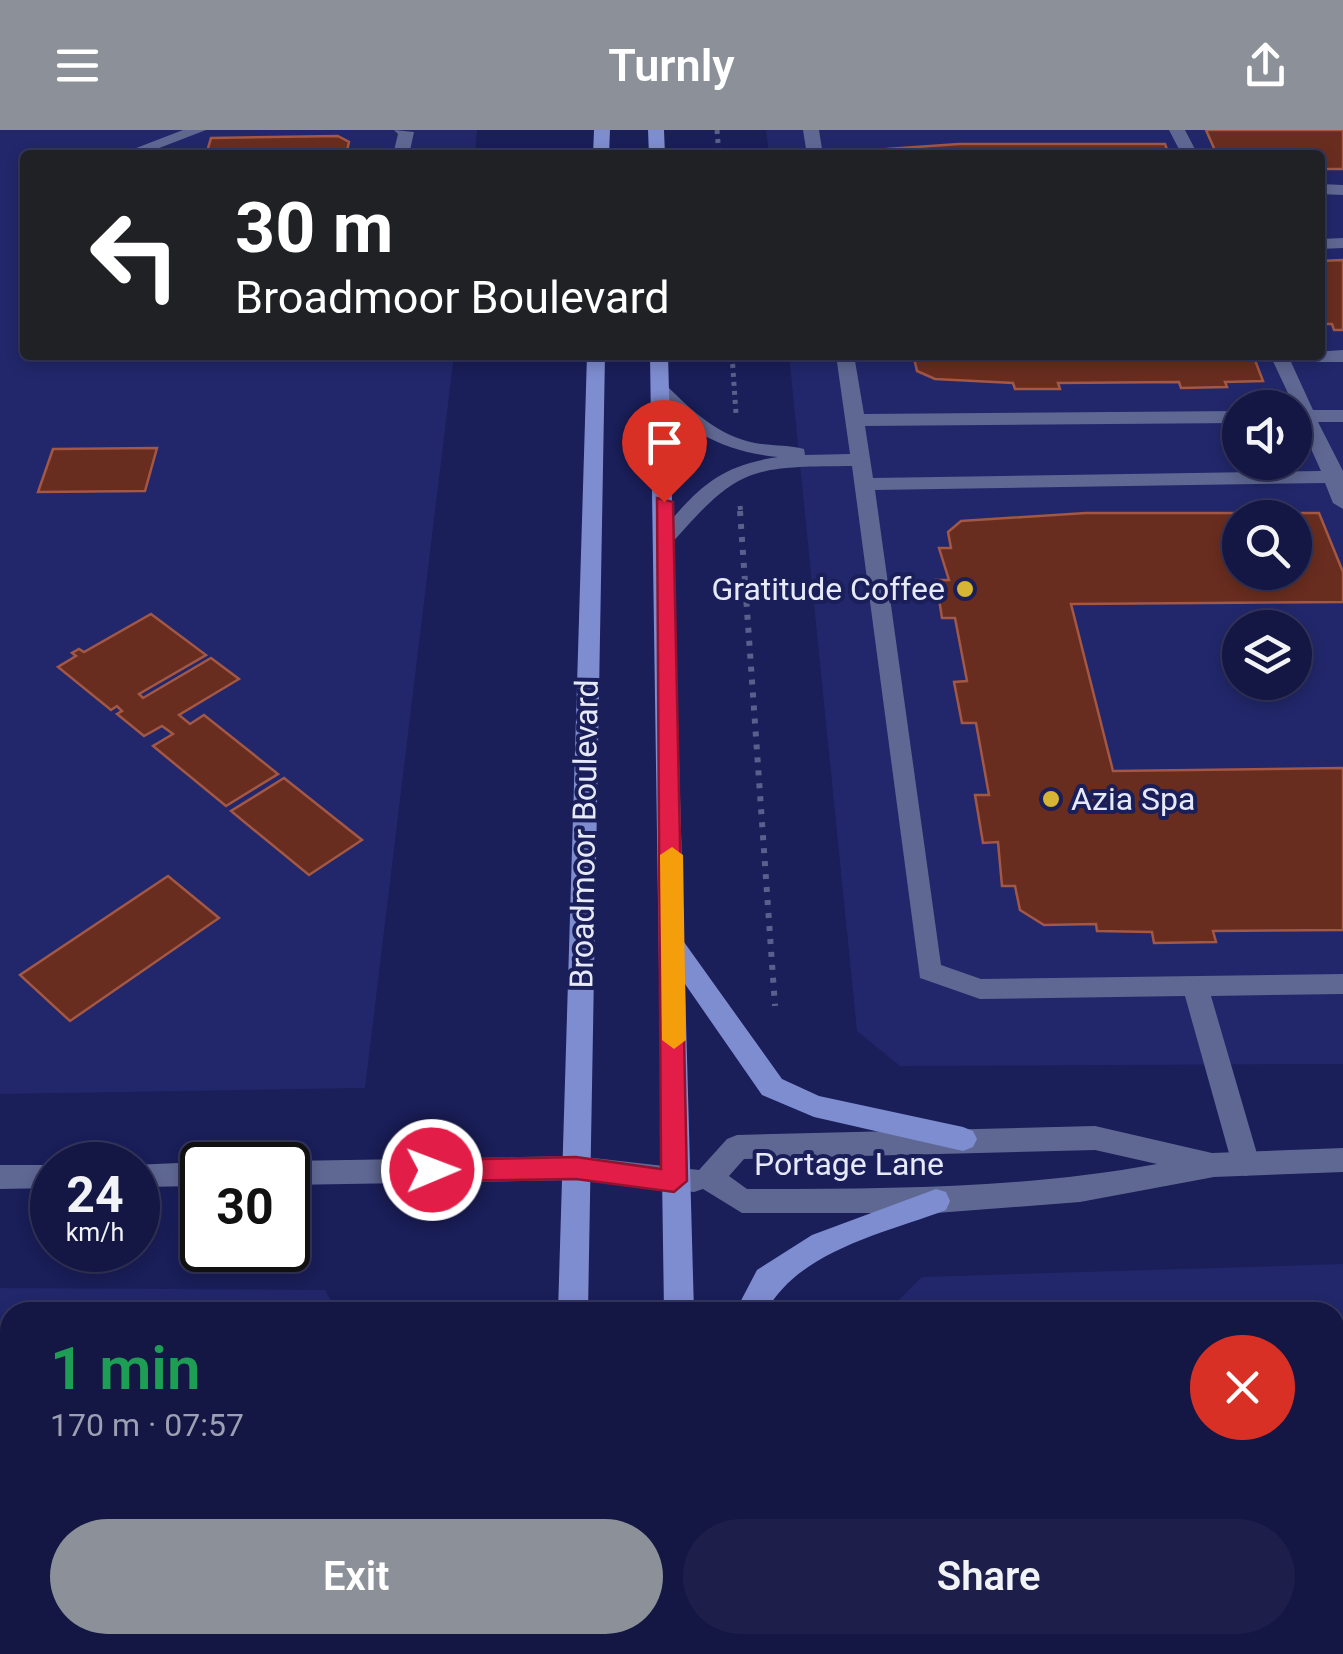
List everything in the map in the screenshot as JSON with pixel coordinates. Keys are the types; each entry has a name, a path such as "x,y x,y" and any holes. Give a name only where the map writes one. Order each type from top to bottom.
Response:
{"main road":[{"name":"Broadmoor Boulevard","path":"573,1302 596,360"},
{"path":"659,360 666,540 679,1302"},
{"path":"674,948 772,1087 814,1106 964,1139"},
{"path":"755,1302 768,1279 822,1244 936,1201"}],"street":[{"path":"140,150 198,130"},
{"path":"846,360 929,971 980,989 1343,984"},
{"path":"1281,360 1292,390"},
{"path":"660,390 698,429 738,444 799,453 862,472 1338,477"},
{"path":"1312,416 1343,416"},
{"path":"854,420 1222,417"},
{"path":"1312,434 1338,477 1343,504"},
{"path":"666,540 704,495 738,474 820,461"},
{"path":"1195,985 1246,1164"},
{"name":"Portage Lane","path":"1214,1165 1095,1138 964,1139 738,1148 709,1178 742,1202 936,1201 1080,1190 1214,1165 1343,1160"},
{"path":"310,1173 576,1168 674,1181 709,1178"},
{"path":"0,1177 30,1176"}],"path":[{"path":"732,360 738,444"},
{"path":"738,474 775,1006"}],"shaded area":[{"path":"0,130 477,130 475,150 20,150 20,360 453,360 365,1088 0,1094"},
{"path":"766,130 1343,130 1343,1064 900,1066 857,1031 790,360 1325,360 1325,150 768,150"},
{"path":"1343,1264 1343,1302 897,1302 922,1277"},
{"path":"0,1288 325,1290 332,1302 0,1302"}],"building":[{"path":"1206,130 1343,130 1343,169 1325,169 1325,150 1215,150"},
{"path":"338,136 349,142 347,150 207,150 211,138"},
{"path":"959,144 1165,144 1167,150 885,150"},
{"path":"1343,260 1343,330 1325,324 1325,261"},
{"path":"914,360 1255,360 1263,381 1225,382 1227,387 1181,388 1179,382 1058,383 1060,389 1015,389 1013,383 935,379 917,371"},
{"path":"157,448 145,491 38,492 53,449"},
{"path":"1086,513 1222,513 1222,590 1312,590 1312,513 1319,513 1343,572 1343,602 1071,604 1113,771 1343,768 1343,930 1213,931 1216,942 1154,943 1152,932 1097,931 1096,924 1044,925 1020,910 1015,886 1002,886 998,842 983,843 975,795 989,795 976,723 962,723 954,682 967,681 955,618 942,618 936,580 949,580 939,548 951,548 948,532 961,521"},
{"path":"151,614 206,655 139,694 143,698 211,658 239,679 179,715 190,724 204,715 278,774 226,806 153,746 173,734 162,726 144,736 117,714 122,711 117,706 111,710 58,667 76,656 72,653 79,649 84,652"},
{"path":"284,778 362,840 309,875 231,811"},
{"path":"168,876 219,918 70,1021 20,975"}],"slow traffic":[{"path":"672,855 674,1040"}],"place":[{"name":"Gratitude Coffee","path":"965,589"},
{"name":"Azia Spa","path":"1051,799"}],"route":[{"path":"432,1170 576,1168 674,1181 674,948 664,502"}]}
